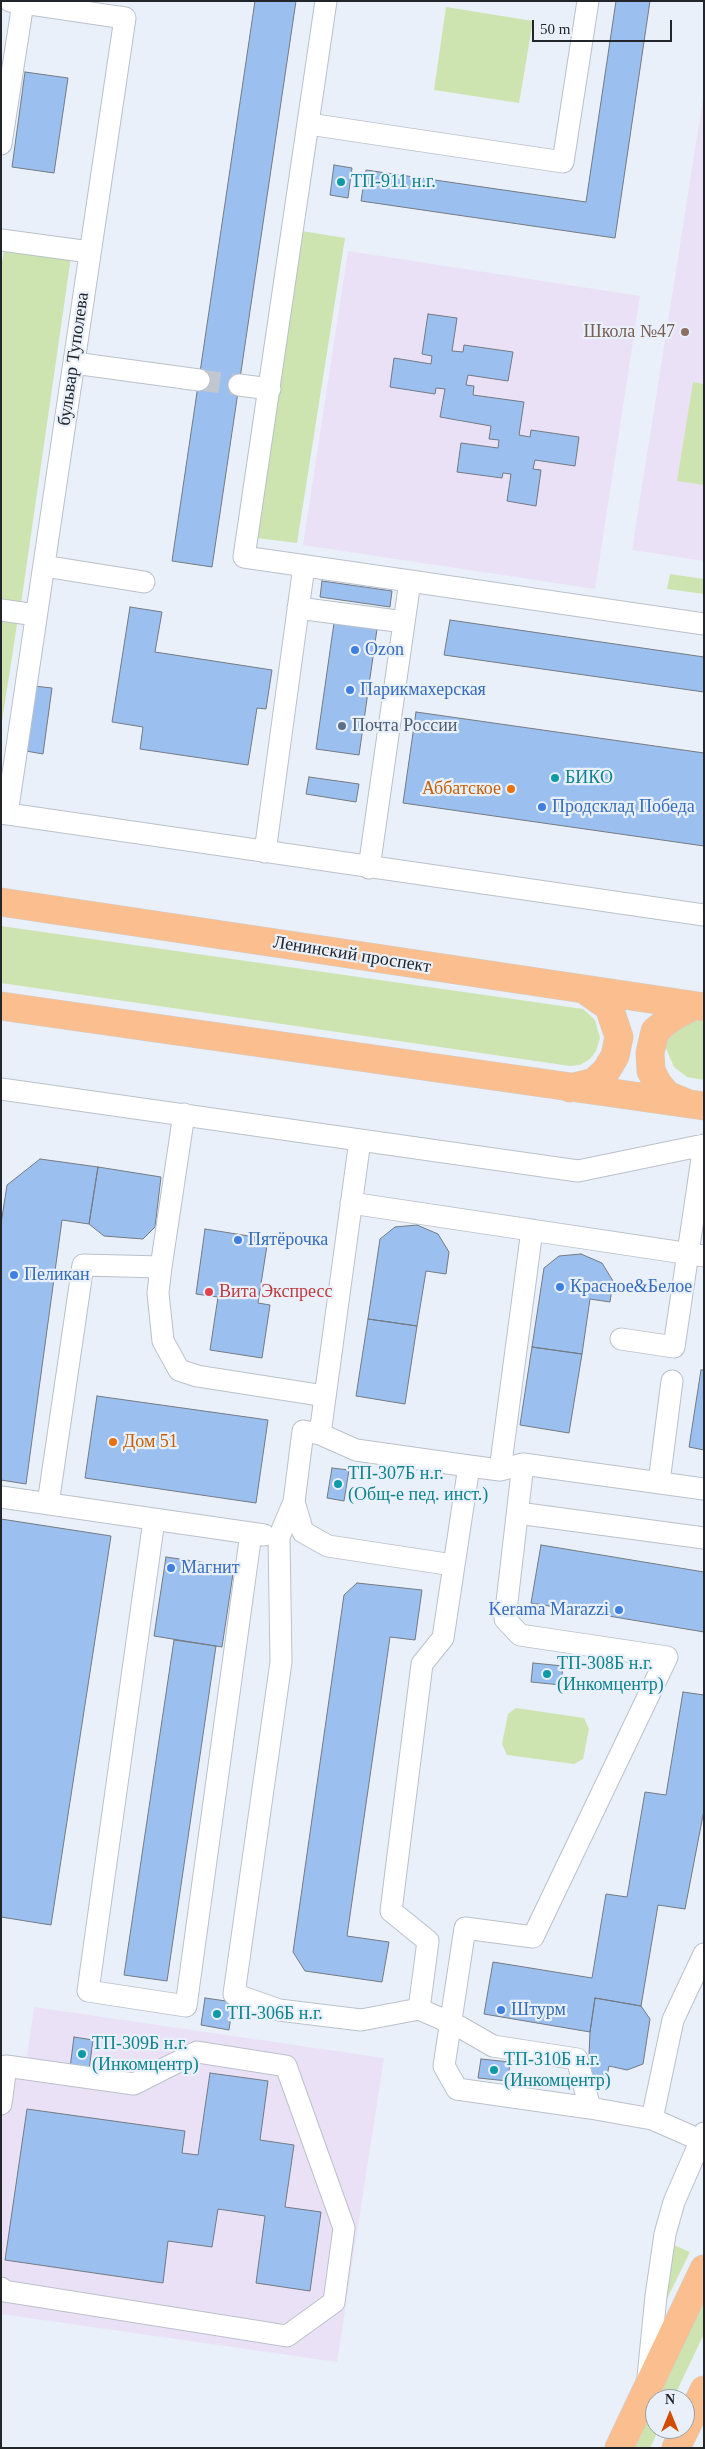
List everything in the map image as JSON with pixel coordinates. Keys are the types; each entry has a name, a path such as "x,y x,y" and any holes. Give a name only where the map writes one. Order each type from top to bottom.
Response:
{"main road":[{"name":"Ленинский проспект","path":"1,902 698,1006"},
{"path":"568,1088 594,1082 606,1071 615,1056 619,1037 609,1007 585,990"},
{"path":"1,1006 696,1105"},
{"path":"696,1105 667,1095 651,1071 650,1053 656,1031 671,1018 698,1006"},
{"path":"648,2389 704,2269"},
{"path":"676,2448 704,2390"},
{"path":"620,2448 645,2395"}],"street":[{"path":"326,1 244,557 704,624"},
{"path":"309,124 563,162 588,1"},
{"path":"1,144 16,2"},
{"name":"бульвар Туполева","path":"4,814 44,566 126,10 16,2"},
{"path":"1,240 90,252"},
{"path":"74,363 199,380"},
{"path":"239,385 270,389"},
{"path":"44,566 144,582"},
{"path":"265,852 304,566"},
{"path":"369,868 410,581"},
{"path":"298,608 404,622"},
{"path":"1,610 36,615"},
{"path":"4,814 704,916"},
{"path":"1,1089 578,1171 704,1145 696,1255 674,1347 621,1339"},
{"path":"184,1114 158,1293 163,1341 179,1370 197,1376 325,1396"},
{"path":"320,1434 360,1140"},
{"path":"351,1203 696,1255"},
{"path":"500,1470 532,1230"},
{"path":"48,1504 83,1265 161,1267"},
{"path":"659,1482 672,1381"},
{"path":"590,2108 577,2059 493,2046 460,2027 419,2009 361,2020 279,2010 234,1994 281,1662 279,1537 294,1502 303,1431 320,1434 356,1450 500,1470 523,1464 704,1488"},
{"path":"523,1464 505,1619 520,1635 668,1657 533,1937 465,1928 444,2066 457,2089 590,2108 652,2120 702,2137 674,2202 666,2234 656,2296 647,2389"},
{"path":"419,2009 428,1941 391,1911 422,1664 443,1638 469,1466"},
{"path":"1,1497 279,1537"},
{"path":"294,1502 303,1532 328,1546 453,1565"},
{"path":"518,1513 704,1538"},
{"path":"154,1520 88,1990 186,2006 251,1533"},
{"path":"652,2120 673,2020 704,1954"},
{"path":"1,2104 6,2066 134,2084 197,2052 286,2066 344,2228 334,2302 287,2336 4,2291 1,2288"}],"shaded area":[{"name":"Школа №47","path":"704,92 704,561 632,550"},
{"path":"348,251 640,296 595,589 303,545"},
{"path":"34,2007 384,2058 337,2362 1,2314 1,2054 27,2057"}],"green space":[{"path":"446,7 533,21 519,103 434,90"},
{"path":"302,231 345,238 297,543 256,538"},
{"path":"4,250 71,257 21,604 1,601 1,269"},
{"path":"693,382 704,384 704,485 677,481"},
{"path":"670,574 704,579 704,594 667,589"},
{"path":"1,615 18,618 1,728"},
{"path":"1,926 583,1009 595,1020 600,1038 596,1051 590,1059 580,1065 570,1066 1,983"},
{"path":"691,1019 704,1021 704,1080 687,1077 674,1067 665,1046 670,1027"},
{"path":"516,1708 584,1718 589,1729 583,1759 574,1764 507,1755 502,1744 508,1714"},
{"path":"674,2245 690,2252 665,2303"},
{"path":"704,2296 704,2334 678,2389 661,2389"},
{"path":"645,2422 645,2439 654,2439 650,2448 633,2448"}],"building":[{"path":"255,1 296,1 212,567 172,561"},
{"path":"616,1 650,1 615,238 361,201 366,170 586,202"},
{"path":"25,72 68,78 54,173 12,167"},
{"name":"ТП-911 н.г.","path":"334,165 352,168 348,198 330,195"},
{"path":"428,314 457,318 452,351 463,352 464,345 513,352 508,381 468,375 466,385 474,386 473,395 524,402 519,435 530,437 531,430 579,437 575,466 535,460 533,469 541,470 536,506 507,501 511,474 503,473 502,478 457,472 461,443 498,448 499,440 489,439 491,426 440,417 445,389 436,388 435,394 390,387 394,358 431,364 432,356 422,354"},
{"path":"322,581 392,591 390,607 320,597"},
{"path":"130,607 162,612 155,652 272,670 266,709 257,708 248,765 140,749 143,727 112,722"},
{"path":"450,620 704,657 704,692 444,655"},
{"path":"334,623 377,629 359,755 316,749"},
{"path":"34,686 52,688 43,754 26,751"},
{"name":"БИКО","path":"416,712 704,753 704,846 403,803"},
{"path":"309,777 359,784 356,802 306,794"},
{"path":"40,1159 98,1167 89,1224 62,1220 26,1484 1,1480 1,1224 7,1185"},
{"path":"98,1167 161,1177 155,1227 143,1239 104,1236 89,1224"},
{"path":"417,1225 438,1234 449,1252 446,1274 426,1271 417,1326 368,1319 380,1239 395,1227"},
{"path":"205,1229 268,1239 258,1303 270,1305 262,1358 210,1350 218,1297 196,1294"},
{"path":"581,1254 602,1263 613,1281 610,1302 590,1299 582,1354 532,1347 544,1268 559,1256"},
{"path":"368,1319 417,1326 405,1404 356,1396"},
{"path":"532,1347 582,1354 569,1433 520,1425"},
{"path":"701,1370 704,1370 704,1450 689,1447"},
{"path":"97,1396 268,1420 256,1503 85,1478"},
{"name":"ТП-307Б н.г. (Общ-е пед. инст.)","path":"332,1468 349,1470 344,1501 327,1498"},
{"path":"1,1519 111,1536 51,1925 1,1917"},
{"path":"541,1545 704,1572 704,1632 531,1603"},
{"path":"166,1557 234,1567 222,1647 154,1636"},
{"path":"357,1583 422,1590 415,1640 390,1637 347,1936 389,1942 382,1982 305,1971 293,1952 344,1595"},
{"path":"174,1640 216,1646 167,1981 124,1975"},
{"name":"ТП-308Б н.г. (Инкомцентр)","path":"533,1663 563,1666 561,1685 531,1682"},
{"path":"683,1692 704,1695 704,1810 685,1909 658,1905 641,2006 595,1998 590,2032 484,2014 493,1962 592,1978 606,1894 627,1897 645,1792 666,1795"},
{"name":"ТП-306Б н.г.","path":"205,1998 233,2002 229,2030 201,2025"},
{"path":"595,1998 641,2006 650,2019 643,2064 627,2070 609,2066 606,2081 588,2079 590,2032"},
{"name":"ТП-309Б н.г. (Инкомцентр)","path":"74,2037 93,2040 89,2070 70,2068"},
{"name":"ТП-310Б н.г. (Инкомцентр)","path":"481,2059 510,2062 508,2081 478,2078"},
{"path":"210,2073 268,2081 260,2140 294,2145 285,2207 321,2212 310,2291 256,2283 265,2216 218,2209 212,2247 168,2241 163,2283 5,2260 27,2109 185,2131 182,2153 198,2155"}],"tunnel":[{"path":"199,380 239,385"}],"place":[{"name":"ТП-911 н.г.","path":"341,182"},
{"name":"Школа №47","path":"685,332"},
{"name":"Ozon","path":"355,650"},
{"name":"Парикмахерская","path":"350,690"},
{"name":"Почта России","path":"342,726"},
{"name":"БИКО","path":"555,778"},
{"name":"Аббатское","path":"511,789"},
{"name":"Продсклад Победа","path":"542,807"},
{"name":"Пятёрочка","path":"238,1240"},
{"name":"Пеликан","path":"14,1275"},
{"name":"Красное&Белое","path":"560,1287"},
{"name":"Вита Экспресс","path":"209,1292"},
{"name":"Дом 51","path":"113,1442"},
{"name":"ТП-307Б н.г. (Общ-е пед. инст.)","path":"338,1484"},
{"name":"Магнит","path":"171,1568"},
{"name":"Kerama Marazzi","path":"619,1610"},
{"name":"ТП-308Б н.г. (Инкомцентр)","path":"547,1674"},
{"name":"Штурм","path":"501,2010"},
{"name":"ТП-306Б н.г.","path":"217,2014"},
{"name":"ТП-309Б н.г. (Инкомцентр)","path":"82,2054"},
{"name":"ТП-310Б н.г. (Инкомцентр)","path":"494,2070"}]}
